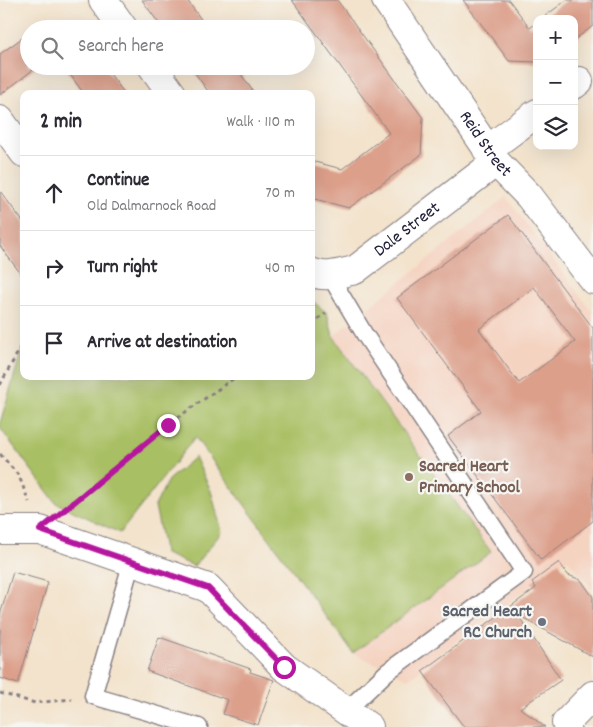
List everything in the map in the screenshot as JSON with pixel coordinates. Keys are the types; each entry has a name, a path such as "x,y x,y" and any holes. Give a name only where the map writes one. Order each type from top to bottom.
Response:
{"street":[{"path":"103,0 117,20"},
{"name":"Reid Street","path":"386,0 491,156 529,196 593,280"},
{"path":"158,75 169,90"},
{"name":"Dale Street","path":"320,274 355,270 491,156 533,117"},
{"path":"0,120 20,148"},
{"path":"0,530 40,530 208,588 284,667 369,727"},
{"path":"566,723 593,695"}],"lane":[{"path":"320,274 365,335 524,572 387,672 346,711"},
{"path":"132,561 93,696 199,727"}],"path":[{"path":"0,385 20,348"},
{"path":"0,454 19,476 40,530 168,425 231,380"},
{"path":"0,693 36,703 93,696"}],"shaded area":[{"name":"Sacred Heart Primary School","path":"506,197 593,313 593,590 567,559 408,679 353,653 195,436 303,380 315,380 315,348 333,336"}],"green space":[{"path":"315,303 327,313 333,336 491,552 353,653 195,437 120,533 56,503 0,428 20,356 20,380 315,380"},
{"path":"195,457 211,491 222,532 194,566 165,554 155,506 168,480"}],"building":[{"path":"142,0 187,0 201,20 156,20"},
{"path":"292,0 337,0 423,118 421,155 349,208 315,199 315,162 342,169 389,133 315,32 315,20 307,20"},
{"path":"463,0 509,0 530,28 533,25 533,62 509,61"},
{"path":"567,0 593,0 593,26 578,37 578,15 546,15"},
{"path":"20,40 20,75 26,75 0,95 0,54"},
{"path":"70,75 111,75 122,90 81,90"},
{"path":"196,75 241,75 252,90 207,90"},
{"path":"0,191 20,218 20,273 0,246"},
{"path":"508,215 593,328 593,521 541,560 448,436 481,411 397,298","holes":["534,287 575,342 519,383 479,329"]},
{"name":"Sacred Heart RC Church","path":"559,562 568,575 581,580 593,597 593,657 518,615 561,680 520,708 545,727 464,727 422,671 536,588 532,582"},
{"path":"13,572 48,582 18,684 0,678 0,615"},
{"path":"159,637 251,669 250,672 274,680 258,725 223,714 228,700 147,671"}],"place":[{"name":"Sacred Heart Primary School","path":"409,477"},
{"name":"Sacred Heart RC Church","path":"542,622"}],"route":[{"path":"168,425 40,530 208,588 284,667"}]}
